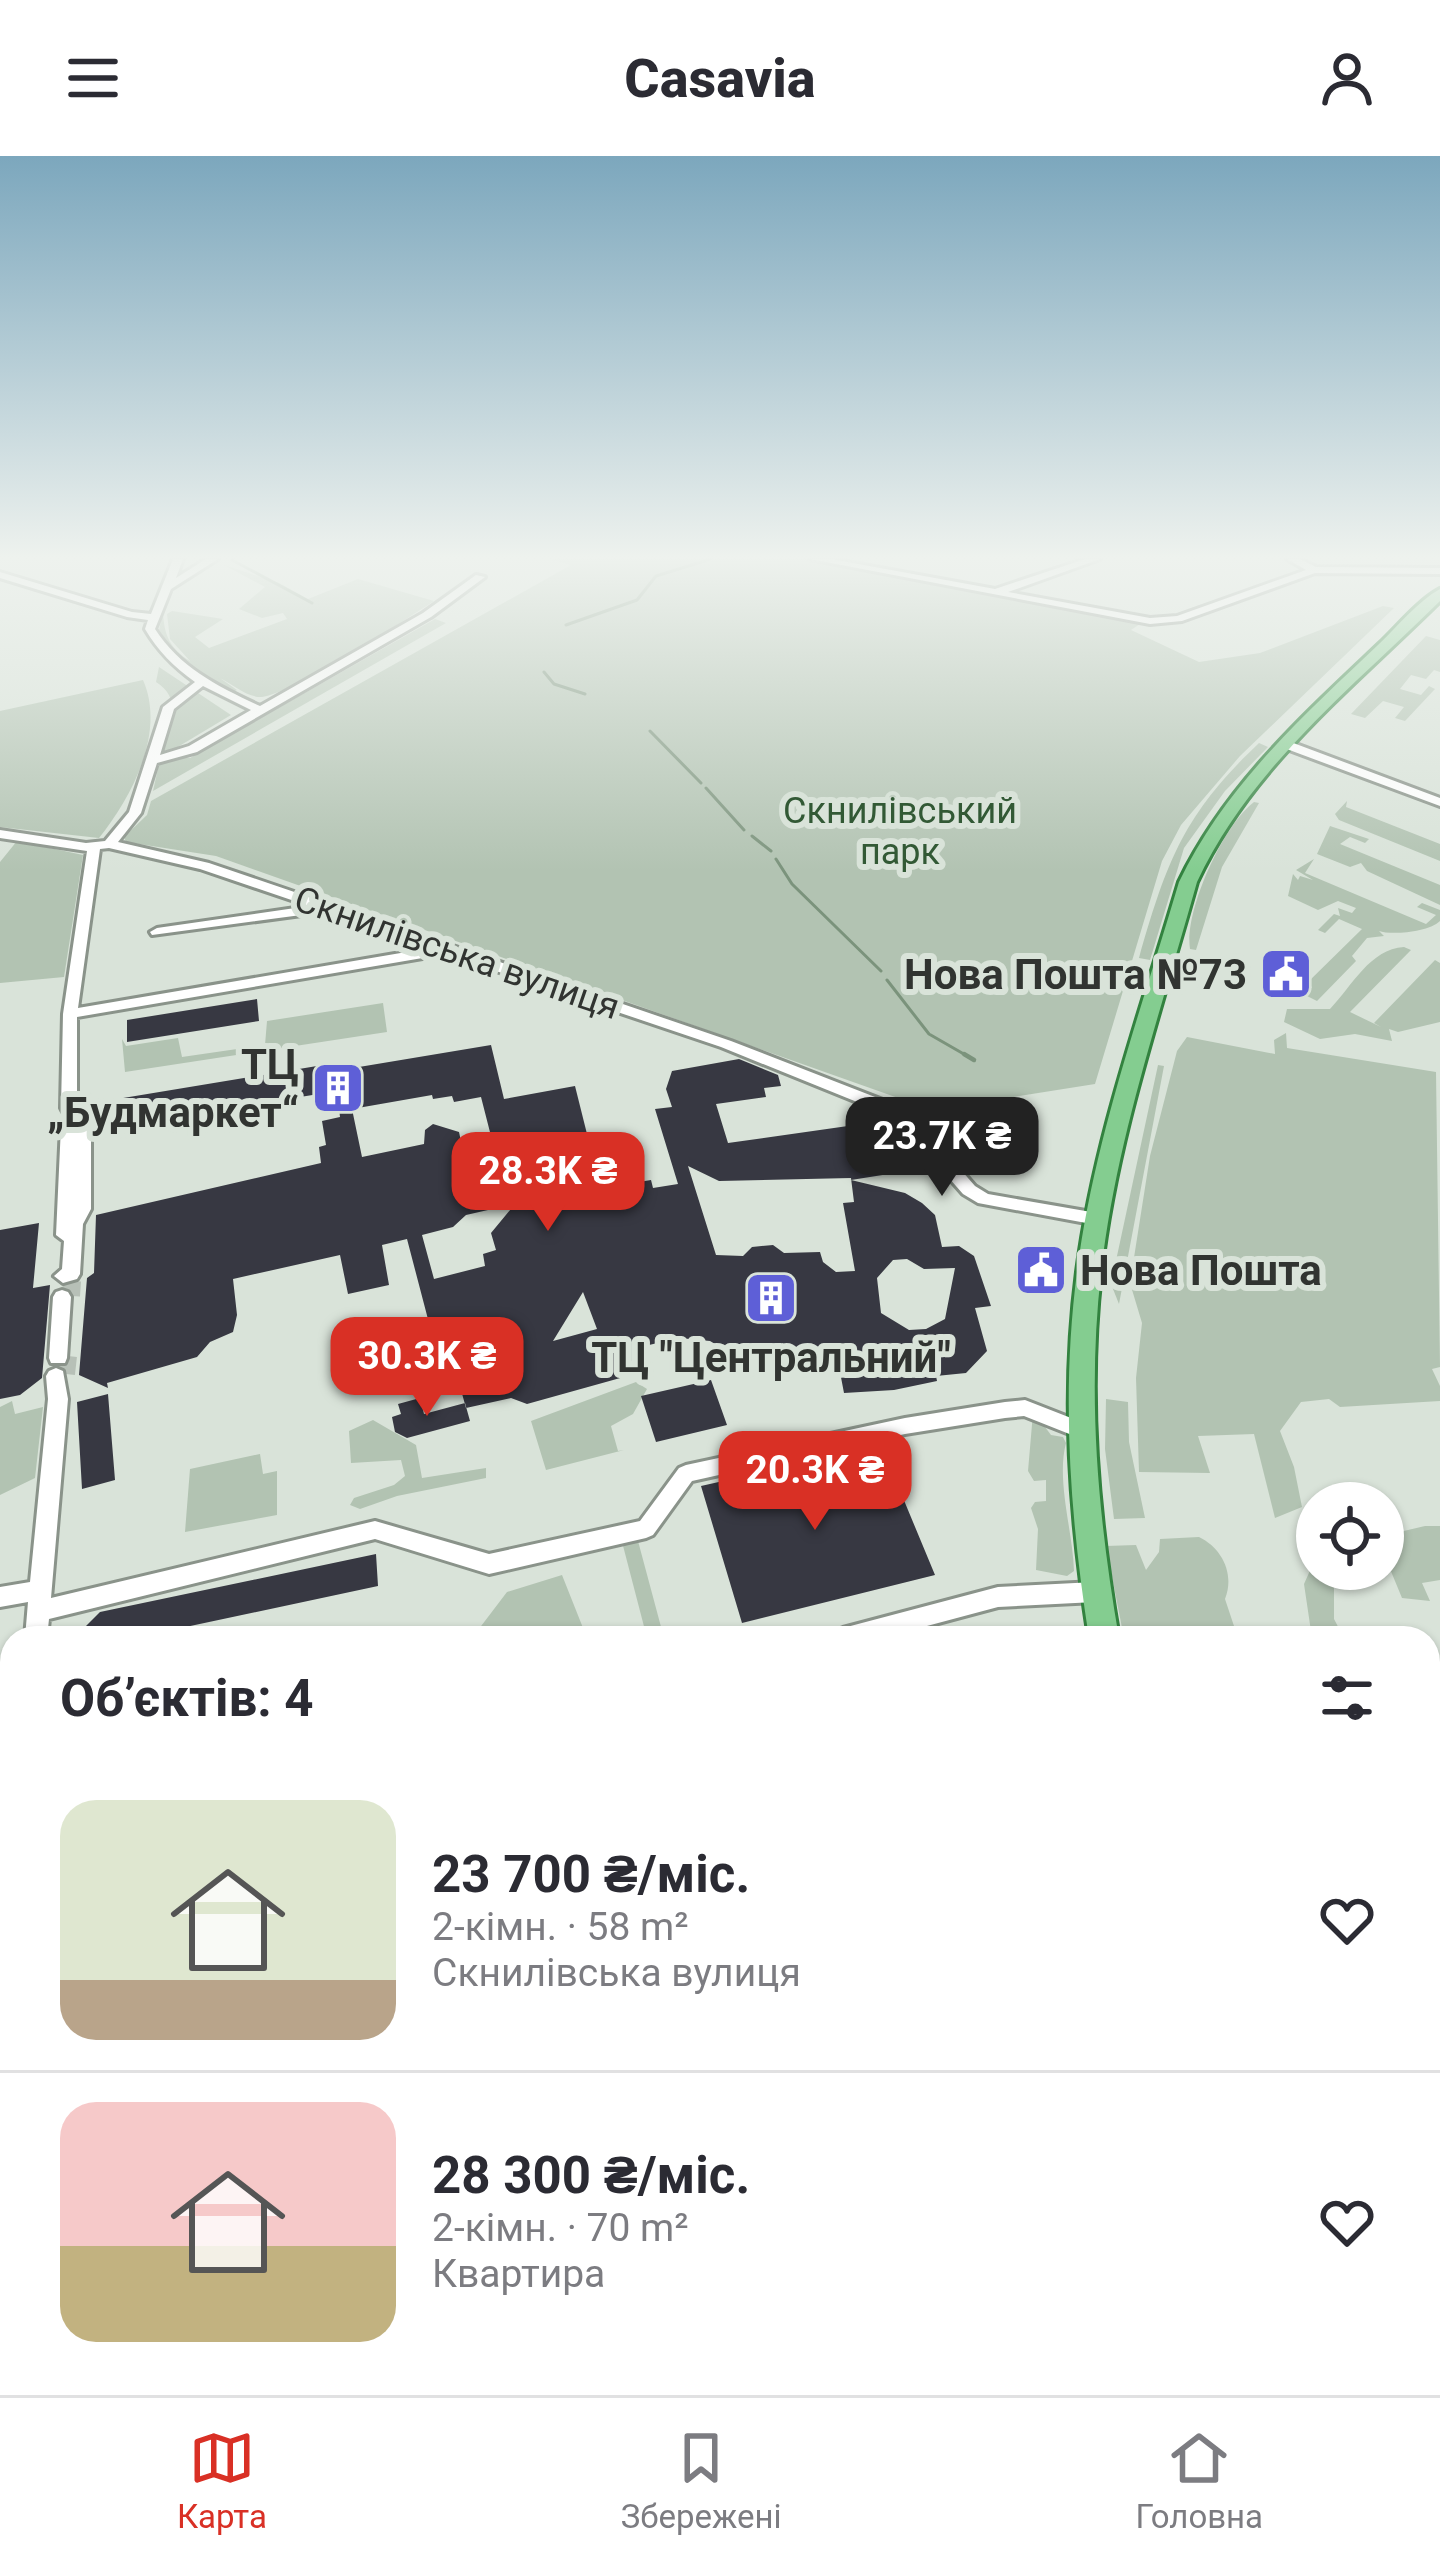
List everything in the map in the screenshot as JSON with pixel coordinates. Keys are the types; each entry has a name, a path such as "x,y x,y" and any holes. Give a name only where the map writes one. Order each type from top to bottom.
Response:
{"main road":[{"path":"1102,1626 1082,1431 1084,1320 1096,1219 1195,863 1210,833 1243,790 1370,663"}],"street":[{"path":"175,663 260,710"},
{"path":"151,761 193,749 342,663"},
{"path":"37,1626 67,1284 74,1224 82,1209 70,1014 102,845 135,813 169,707 204,682"},
{"path":"1288,745 1440,802"},
{"name":"Скнилівська вулиця","path":"0,834 102,845 203,866 453,948 762,1057 912,1121 969,1190 984,1199 1096,1219"},
{"path":"157,932 324,908"},
{"path":"70,1014 453,948"},
{"path":"0,1597 39,1600 375,1530 489,1564 646,1529 686,1474 904,1426 1005,1410 1025,1408 1082,1431"},
{"path":"888,1626 998,1597 1095,1592"}],"green space":[{"path":"187,663 333,663 262,697 220,678 237,690 233,692"},
{"path":"357,663 375,663 153,791 159,764 171,757 190,758"},
{"name":"Скнилівський парк","path":"396,663 1336,663 1240,756 1181,825 1162,861 1095,1084 932,1110 216,856 126,842 124,837 147,815 151,801"},
{"path":"1400,663 1440,663 1440,672 1434,670 1426,679 1411,675 1400,689 1421,695 1429,686 1435,689 1405,721 1395,718 1404,707 1383,701 1365,718 1351,714"},
{"path":"159,667 231,715 166,754 161,752 172,705 156,682"},
{"path":"143,680 149,700 148,742 133,784 99,838 0,827 0,711"},
{"path":"1259,743 1268,747 1225,791 1184,848 1150,960 1139,958 1181,840 1213,793"},
{"path":"1347,801 1346,807 1440,844 1440,861 1339,820 1335,814"},
{"path":"1254,802 1259,803 1222,867 1196,950 1190,949 1193,914 1208,870 1230,829"},
{"path":"1330,826 1369,839 1365,843 1350,837 1340,844 1440,885 1440,905 1367,871 1361,863 1350,867 1317,854"},
{"path":"17,841 83,855 64,977 0,983 0,862"},
{"path":"1314,859 1305,873 1426,924 1436,915 1417,907 1422,903 1440,910 1440,921 1427,928 1379,931 1384,936 1367,938 1352,956 1356,961 1317,1001 1305,995 1312,987 1306,984 1362,929 1339,919 1325,933 1318,930 1334,914 1340,916 1338,908 1352,913 1356,908 1338,901 1318,910 1288,896 1293,874 1298,880 1300,876 1313,880 1296,870"},
{"path":"1404,947 1411,950 1350,1012 1381,1027 1374,1023 1435,960 1440,963 1440,1022 1398,1032 1389,1029 1392,1041 1355,1034 1320,1039 1284,1022 1287,1009 1330,1009 1371,961"},
{"path":"383,1003 387,1032 125,1072 122,1039 126,1046 178,1038 182,1057 265,1045 267,1021"},
{"path":"1286,1033 1287,1048 1436,1072 1440,1367 1432,1369 1440,1386 1440,1401 1340,1407 1329,1399 1301,1402 1280,1431 1294,1467 1296,1509 1275,1518 1254,1434 1198,1436 1210,1473 1139,1472 1136,1378 1142,1323 1130,1283 1150,1156 1177,1051 1187,1037 1275,1054 1274,1040"},
{"path":"1158,1065 1164,1066 1119,1304 1111,1284"},
{"path":"636,1382 647,1389 633,1414 611,1426 618,1451 624,1450 546,1470 531,1421"},
{"path":"1106,1399 1128,1402 1129,1442 1145,1518 1114,1519 1105,1449"},
{"path":"12,1401 15,1414 43,1407 35,1478 0,1495 0,1407"},
{"path":"1033,1413 1050,1420 1045,1427 1066,1443 1064,1490 1074,1571 1067,1576 1036,1570 1038,1529 1031,1508 1035,1502 1046,1501 1046,1480 1034,1481 1028,1471"},
{"path":"373,1420 416,1445 422,1478 486,1468 486,1478 397,1496 360,1509 350,1505 354,1498 394,1485 405,1476 401,1460 351,1463 349,1431"},
{"path":"260,1454 263,1474 277,1471 277,1515 185,1532 190,1469"},
{"path":"1440,1526 1440,1580 1422,1583 1430,1601 1402,1598 1399,1590 1404,1590 1404,1531"},
{"path":"1199,1537 1214,1548 1224,1563 1225,1599 1234,1626 1122,1626 1106,1546 1136,1545 1146,1570 1159,1552 1160,1539"},
{"path":"621,1538 638,1541 661,1626 644,1626"},
{"path":"562,1575 582,1626 481,1626 507,1592"},
{"path":"1305,1590 1334,1590 1338,1626 1310,1626"}],"building":[{"path":"257,999 259,1021 127,1042 127,1020"},
{"path":"491,1045 504,1099 575,1086 598,1178 625,1174 627,1184 651,1180 653,1188 678,1184 655,1109 672,1107 666,1089 672,1071 739,1059 778,1075 781,1086 764,1088 766,1097 716,1104 728,1143 890,1120 904,1154 933,1167 851,1180 905,1193 922,1203 935,1215 942,1247 959,1246 974,1256 991,1306 975,1308 987,1351 966,1373 936,1376 937,1381 894,1390 844,1393 835,1346 732,1354 710,1341 679,1338 649,1345 631,1375 527,1404 511,1398 466,1408 448,1343 435,1346 407,1239 382,1245 389,1285 348,1294 340,1255 233,1279 237,1315 233,1332 210,1342 197,1357 107,1383 108,1388 79,1375 87,1278 94,1273 96,1215 321,1163 319,1147 326,1145 322,1121 340,1117 337,1091 95,1130 93,1103 335,1063 341,1070","holes":["432,1095 433,1099 452,1096 454,1102 481,1097 492,1140 462,1146 459,1132 433,1124 425,1130 424,1144 362,1157 352,1109","688,1166 719,1181 851,1178 854,1202 843,1203 855,1271 836,1272 823,1262 820,1252 784,1253 773,1245 752,1247 743,1256 716,1255","515,1204 491,1233 496,1250 483,1254 485,1266 434,1279 422,1235 453,1227 466,1215","907,1259 924,1269 955,1268 945,1319 926,1329 909,1330 881,1313 877,1278 893,1260","583,1292 597,1329 553,1341"]},
{"path":"983,1130 1017,1135 1025,1145 1018,1157 1002,1159 986,1153 976,1142"},
{"path":"39,1223 33,1288 50,1285 42,1378 20,1395 0,1399 0,1230"},
{"path":"711,1380 727,1425 656,1442 641,1396"},
{"path":"108,1394 115,1480 82,1489 77,1402"},
{"path":"420,1398 424,1414 465,1403 470,1421 407,1438 395,1432 392,1417 401,1414 398,1404"},
{"path":"881,1445 935,1575 742,1623 701,1486"},
{"path":"376,1554 378,1586 190,1626 86,1626 100,1612"}],"waterway":[{"path":"544,672 554,684 585,694"},
{"path":"650,731 701,783"},
{"path":"706,788 744,830"},
{"path":"752,836 771,851"},
{"path":"776,859 792,884 881,971"},
{"path":"887,980 929,1034 969,1057"},
{"path":"964,1054 969,1057"},
{"path":"969,1057 974,1060"}],"tunnel":[{"path":"82,1106 83,1124"},
{"path":"71,1296 72,1281"},
{"path":"66,1374 68,1356"}],"place":[{"name":"Нова Пошта №73","path":"1286,974"},
{"name":"ТЦ „Будмаркет“","path":"338,1088"},
{"name":"Нова Пошта","path":"1041,1270"},
{"name":"ТЦ \"Центральний\"","path":"771,1298"}]}
